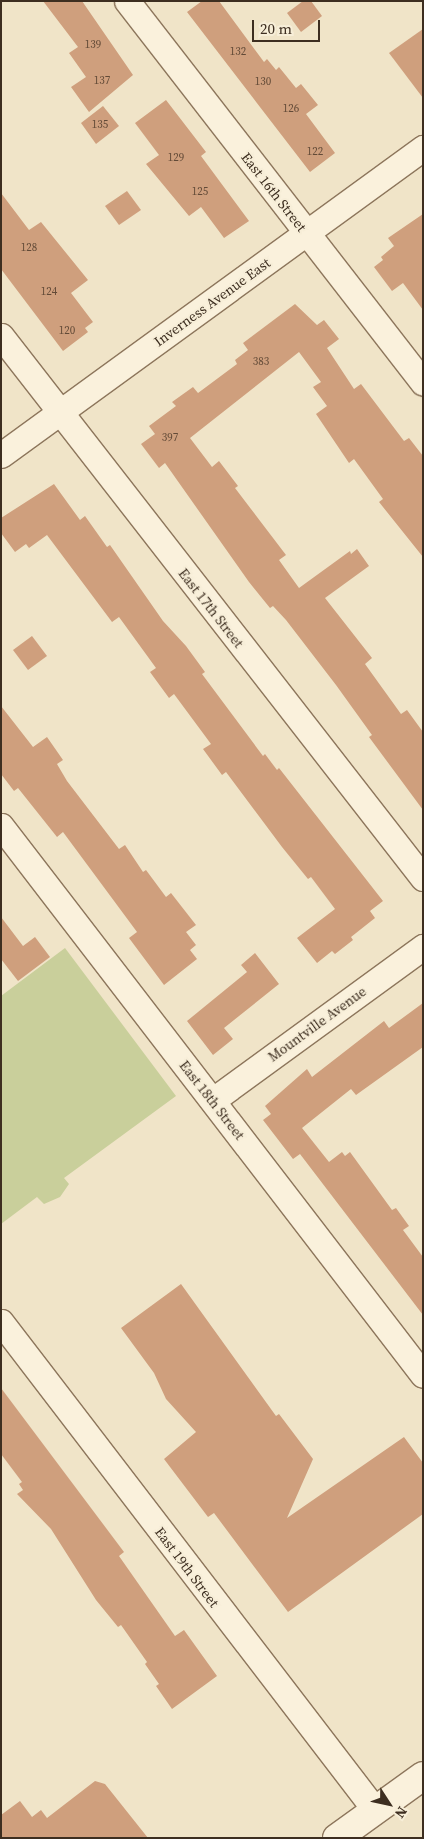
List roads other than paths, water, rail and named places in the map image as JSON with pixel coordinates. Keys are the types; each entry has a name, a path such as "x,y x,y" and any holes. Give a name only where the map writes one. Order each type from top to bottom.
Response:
{"main road":[{"path":"337,1838 423,1776"}],"street":[{"name":"East 16th Street","path":"132,3 306,234 423,383"},
{"name":"Inverness Avenue East","path":"1,455 423,148"},
{"name":"East 17th Street","path":"1,336 423,878"},
{"name":"East 18th Street","path":"1,826 423,1375"},
{"name":"Mountville Avenue","path":"212,1100 423,947"},
{"name":"East 19th Street","path":"1,1322 376,1810"}]}
